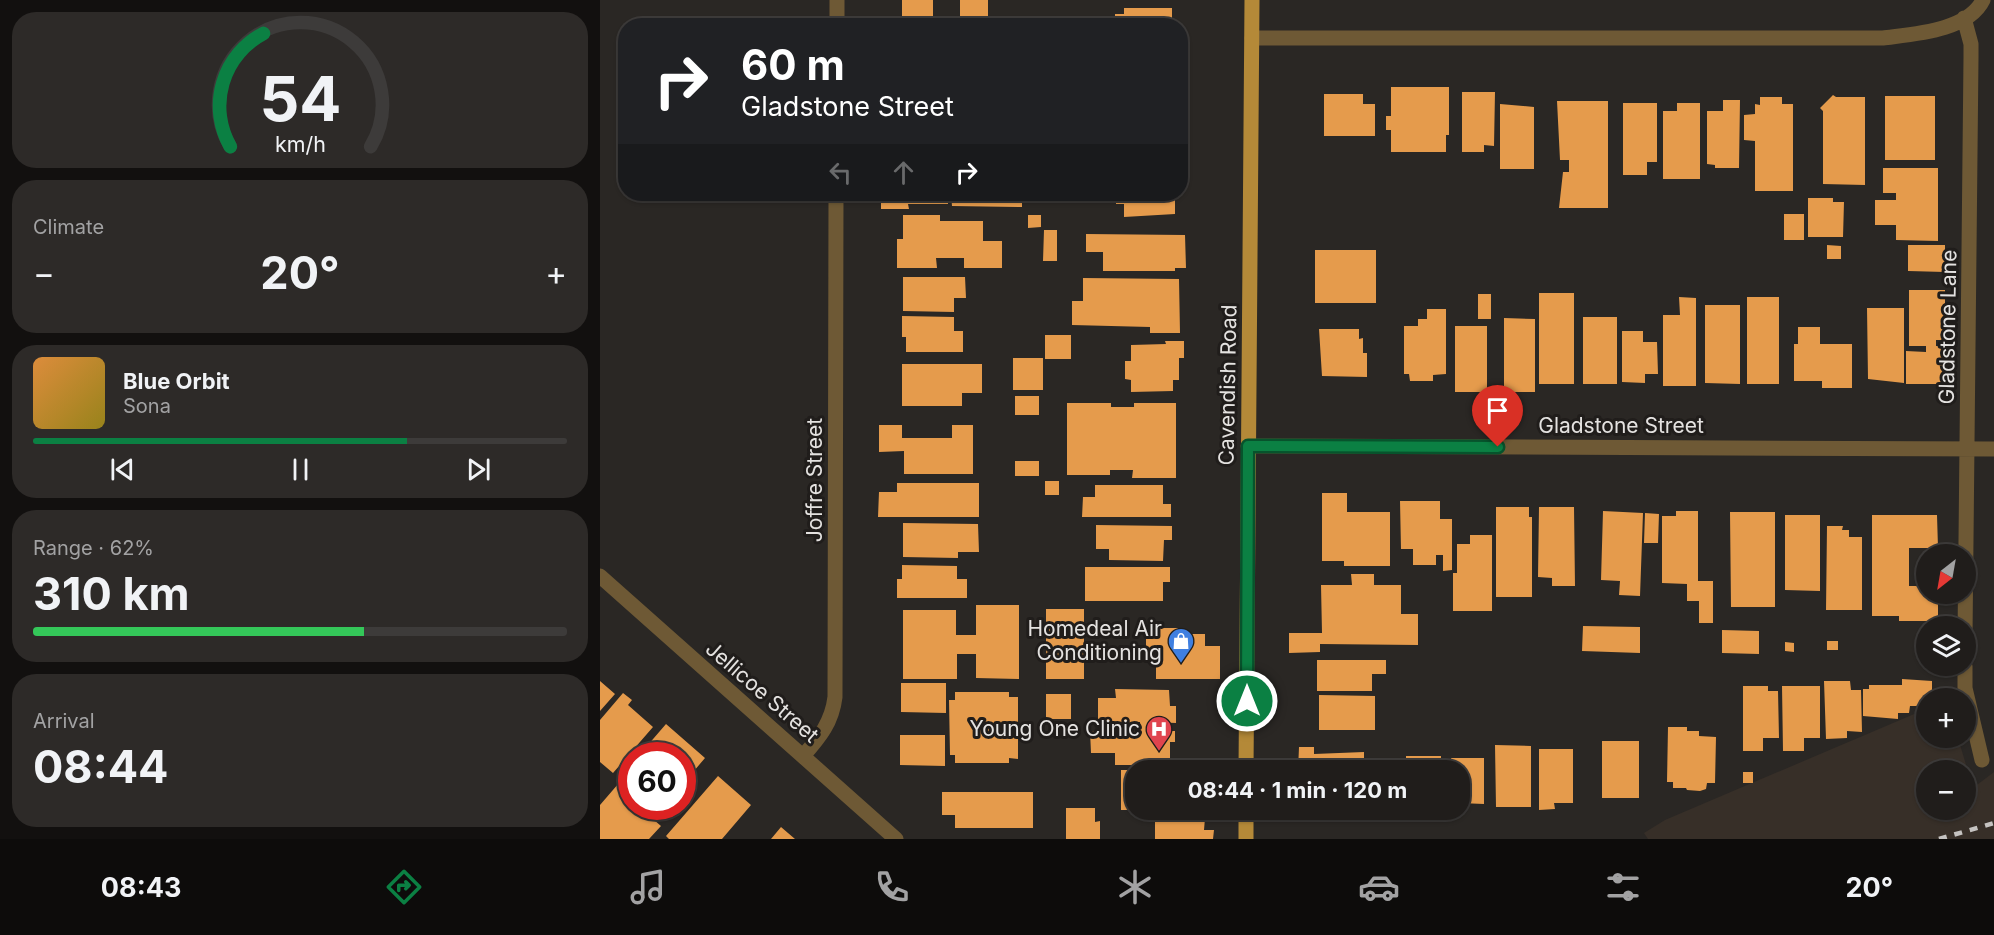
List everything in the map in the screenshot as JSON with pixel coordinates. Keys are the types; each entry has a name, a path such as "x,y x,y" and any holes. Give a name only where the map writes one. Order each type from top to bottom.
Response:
{"main road":[{"name":"Cavendish Road","path":"1246,760 1252,0"},
{"path":"1246,820 1246,839"}],"street":[{"path":"837,0 837,18"},
{"path":"1252,38 1883,38 1936,31 1964,18 1980,6 1983,0"},
{"name":"Gladstone Lane","path":"1964,18 1971,44 1965,616"},
{"name":"Joffre Street","path":"803,756 825,730 833,713 835,697 836,201"},
{"name":"Gladstone Street","path":"1248,446 1994,449"},
{"name":"Jellicoe Street","path":"600,576 896,839"},
{"path":"1965,676 1965,688 1982,760"}],"shaded area":[{"path":"1916,713 1916,748 1961,748 1965,760 1916,760 1916,820 1976,820 1976,786 1994,772 1994,839 1648,839 1644,833 1665,820"}],"building":[{"path":"902,0 933,0 933,18 902,18"},
{"path":"960,0 988,0 988,18 960,18"},
{"path":"1124,8 1172,8 1172,18 1115,18 1115,14 1124,14"},
{"path":"1391,87 1449,87 1449,135 1446,135 1446,152 1391,152 1391,130 1386,130 1386,116 1391,116"},
{"path":"1462,92 1495,92 1494,146 1484,145 1484,152 1462,152"},
{"path":"1324,94 1363,94 1363,104 1375,104 1375,136 1324,136"},
{"path":"1833,95 1836,97 1865,97 1865,185 1823,184 1823,111 1820,108"},
{"path":"1885,96 1935,96 1935,160 1885,160"},
{"path":"1760,97 1782,97 1782,104 1793,104 1793,191 1755,191 1755,141 1744,140 1744,115 1755,114 1755,104 1760,105"},
{"path":"1723,100 1740,100 1739,168 1715,168 1715,165 1707,164 1707,111 1723,111"},
{"path":"1557,101 1608,101 1608,208 1559,208 1563,172 1569,172 1569,160 1560,160"},
{"path":"1623,103 1657,103 1657,162 1647,162 1647,175 1623,175"},
{"path":"1677,103 1700,103 1700,179 1663,179 1663,111 1677,111"},
{"path":"1500,104 1534,107 1534,169 1500,169"},
{"path":"1883,168 1938,168 1938,241 1896,240 1896,225 1875,225 1875,200 1896,200 1896,193 1883,193"},
{"path":"1808,198 1833,198 1833,202 1844,202 1843,237 1808,237"},
{"path":"881,201 948,201 948,204 908,204 909,209 881,209"},
{"path":"952,201 1022,201 1022,207 952,206"},
{"path":"1116,201 1175,201 1175,214 1124,217 1124,204 1116,204"},
{"path":"1784,214 1804,214 1804,240 1784,240"},
{"path":"903,215 940,215 940,221 983,221 983,241 1002,241 1002,268 964,268 964,258 936,258 937,268 897,268 897,239 903,239"},
{"path":"1028,215 1041,215 1041,227 1028,228"},
{"path":"1044,230 1057,230 1057,261 1043,261"},
{"path":"1086,234 1185,235 1186,268 1175,268 1175,271 1103,271 1103,252 1086,252"},
{"path":"1827,245 1841,246 1841,259 1827,259"},
{"path":"1908,245 1945,245 1945,272 1908,271"},
{"path":"1315,250 1376,250 1376,303 1315,303"},
{"path":"903,277 965,277 966,298 954,298 954,312 903,311"},
{"path":"1083,278 1179,279 1180,333 1150,333 1150,327 1072,325 1072,301 1083,301"},
{"path":"1909,290 1945,290 1945,340 1936,340 1936,346 1947,346 1947,384 1906,384 1906,351 1926,352 1926,346 1909,346"},
{"path":"1539,293 1574,293 1574,384 1539,384"},
{"path":"1478,294 1491,294 1491,319 1478,319"},
{"path":"1679,297 1696,298 1696,386 1663,386 1663,315 1680,315"},
{"path":"1747,297 1779,297 1779,384 1747,384"},
{"path":"1705,305 1740,305 1740,384 1705,383"},
{"path":"1867,308 1904,308 1904,383 1868,379"},
{"path":"1427,309 1446,309 1446,374 1433,375 1433,381 1410,381 1409,374 1404,374 1404,326 1418,326 1418,319 1427,319"},
{"path":"902,316 954,317 954,331 963,331 963,352 906,352 906,337 902,337"},
{"path":"1583,317 1617,317 1617,384 1583,384"},
{"path":"1504,318 1535,319 1535,392 1504,392"},
{"path":"1455,326 1487,326 1487,392 1455,392"},
{"path":"1798,327 1820,327 1820,344 1852,344 1852,388 1822,388 1822,381 1794,381 1794,344 1798,344"},
{"path":"1319,329 1359,329 1359,339 1363,338 1363,353 1367,353 1367,377 1322,376"},
{"path":"1622,331 1643,331 1643,342 1657,342 1658,374 1645,374 1645,383 1622,382"},
{"path":"1045,335 1071,335 1071,359 1045,359"},
{"path":"1165,341 1184,341 1184,358 1179,358 1179,380 1173,380 1173,391 1131,392 1131,380 1125,379 1125,361 1131,361 1131,345 1166,344"},
{"path":"1013,358 1043,358 1043,390 1013,390"},
{"path":"902,364 982,364 982,393 962,393 962,406 902,406"},
{"path":"1015,396 1039,396 1039,415 1015,415"},
{"path":"1067,403 1111,403 1111,407 1134,407 1134,403 1176,403 1176,478 1132,478 1133,470 1110,470 1110,475 1067,475"},
{"path":"879,425 902,425 902,438 952,438 952,425 973,425 973,474 904,474 904,451 879,452"},
{"path":"1015,461 1039,461 1039,476 1015,476"},
{"path":"1045,481 1059,481 1059,495 1045,495"},
{"path":"897,483 979,483 979,517 878,517 879,492 897,492"},
{"path":"1095,485 1163,485 1163,504 1171,504 1171,517 1082,517 1083,497 1095,497"},
{"path":"1322,493 1347,493 1347,512 1390,512 1390,566 1344,566 1344,561 1322,561"},
{"path":"1400,501 1440,501 1440,519 1452,519 1452,570 1443,571 1443,555 1436,555 1436,565 1413,565 1413,549 1401,549"},
{"path":"1496,507 1529,507 1529,517 1532,517 1532,597 1496,597"},
{"path":"1539,507 1574,507 1575,586 1552,586 1552,578 1538,577"},
{"path":"1603,511 1643,513 1640,596 1619,595 1620,581 1601,580"},
{"path":"1676,511 1698,511 1698,581 1713,581 1713,623 1699,623 1699,601 1687,601 1687,584 1662,583 1662,516 1676,516"},
{"path":"1730,512 1775,512 1775,607 1731,607"},
{"path":"1645,513 1659,514 1658,543 1644,543"},
{"path":"1785,515 1820,515 1820,591 1785,590"},
{"path":"1872,515 1937,515 1938,544 1916,544 1916,548 1909,548 1909,586 1916,586 1916,604 1938,604 1938,616 1916,616 1916,621 1899,621 1899,616 1872,616"},
{"path":"903,523 978,524 979,552 958,552 958,558 903,557"},
{"path":"1096,525 1172,526 1172,540 1164,540 1163,561 1109,560 1109,549 1096,549"},
{"path":"1827,526 1843,526 1842,530 1849,530 1849,537 1862,537 1862,610 1826,610"},
{"path":"1470,535 1492,535 1492,611 1453,611 1453,573 1457,573 1457,544 1470,544"},
{"path":"902,565 957,566 957,579 967,579 967,598 897,598 897,579 902,579"},
{"path":"1085,567 1170,567 1170,582 1163,582 1163,601 1085,601"},
{"path":"1351,574 1374,574 1374,585 1401,585 1401,614 1418,614 1418,645 1320,644 1320,652 1289,653 1289,633 1322,633 1321,585 1352,585"},
{"path":"976,605 1019,605 1019,679 976,678 976,654 957,654 957,679 903,679 903,610 956,610 956,635 976,635"},
{"path":"1046,609 1084,609 1084,679 1046,679"},
{"path":"1583,626 1640,627 1640,653 1582,651"},
{"name":"Homedeal Air Conditioning","path":"1146,628 1182,628 1182,634 1205,634 1205,646 1220,646 1220,679 1156,679 1156,649 1146,650"},
{"path":"1722,630 1759,631 1759,654 1722,653"},
{"path":"1827,641 1838,641 1838,650 1827,650"},
{"path":"1785,642 1794,643 1794,652 1785,651"},
{"path":"1317,660 1386,660 1386,674 1372,674 1372,691 1317,691"},
{"path":"1902,679 1932,681 1932,688 1916,688 1916,706 1910,706 1909,713 1898,713 1898,719 1863,716 1863,689 1869,689 1869,685 1902,685"},
{"path":"600,681 615,694 600,711"},
{"path":"1824,681 1850,681 1851,690 1861,690 1862,732 1847,731 1847,738 1826,739"},
{"path":"901,683 946,683 946,713 901,712"},
{"path":"1743,686 1768,686 1768,691 1778,691 1779,738 1763,738 1763,751 1743,751"},
{"path":"1782,686 1820,686 1820,738 1804,738 1804,751 1783,751"},
{"path":"1115,689 1169,690 1170,706 1176,706 1176,723 1151,722 1151,731 1175,731 1175,742 1170,742 1170,760 1125,760 1125,765 1115,765 1115,753 1091,753 1090,731 1140,731 1140,722 1098,723 1098,698 1116,698"},
{"path":"955,692 1009,692 1009,697 1018,697 1018,759 1009,758 1009,763 955,763 955,755 950,755 949,700 955,700"},
{"path":"623,693 632,700 628,705 653,727 640,742 618,742 618,767 613,773 600,762 600,720"},
{"path":"1046,694 1071,694 1071,719 1046,719"},
{"path":"1319,695 1375,696 1375,730 1319,730"},
{"path":"666,724 687,742 650,742"},
{"path":"1668,727 1687,727 1687,731 1699,731 1699,736 1716,737 1715,783 1707,783 1706,789 1700,791 1673,788 1673,782 1667,782"},
{"path":"900,735 945,735 945,766 900,765"},
{"path":"1602,741 1639,741 1639,798 1602,798"},
{"path":"1495,745 1531,746 1531,807 1496,807"},
{"path":"1299,747 1314,747 1314,754 1364,752 1364,760 1298,760"},
{"path":"1539,749 1573,749 1573,803 1554,803 1555,809 1539,810"},
{"path":"696,750 705,758 696,769"},
{"path":"1406,756 1441,756 1441,760 1406,760"},
{"path":"1451,758 1484,758 1484,804 1470,803 1470,760 1451,760"},
{"path":"1121,770 1125,770 1125,810 1121,810"},
{"path":"1743,772 1753,772 1753,783 1743,783"},
{"path":"718,776 751,805 722,839 669,839 666,836 680,820 696,820 696,801"},
{"path":"618,784 618,820 654,820 661,826 649,839 600,839 600,805"},
{"path":"942,792 1033,792 1033,828 955,828 955,815 942,815"},
{"path":"1066,808 1095,808 1095,822 1100,821 1100,839 1066,839"},
{"path":"1155,820 1205,820 1204,830 1214,830 1213,839 1155,839"},
{"path":"781,827 795,839 771,839"}],"railway":[{"path":"1939,839 1994,823"}],"place":[{"name":"Homedeal Air Conditioning","path":"1181,664"},
{"name":"Young One Clinic","path":"1159,752"}],"route":[{"path":"1247,701 1248,446 1498,447"}]}
